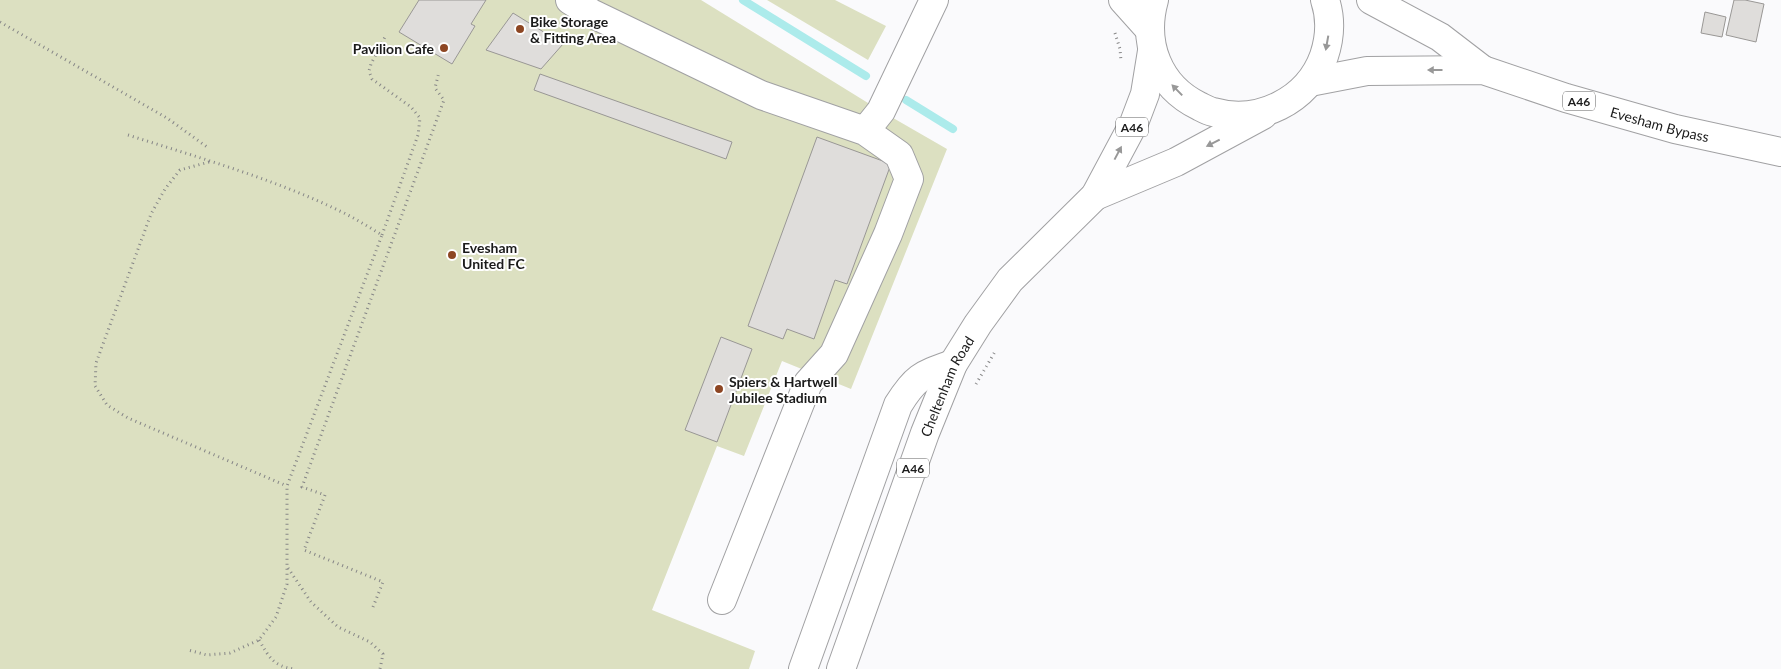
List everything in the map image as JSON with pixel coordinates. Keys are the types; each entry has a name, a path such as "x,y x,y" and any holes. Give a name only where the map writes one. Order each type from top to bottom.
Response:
{"main road":[{"path":"570,0 591,13 761,95 873,121 899,155 909,179 888,234 834,354 808,383 722,600"},
{"path":"1124,0 1150,40 1165,78 1186,99 1212,112 1241,116 1270,111"},
{"name":"Cheltenham Road","path":"841,669 925,434 953,364 978,324 1010,280 1095,196 1134,123 1146,94 1150,40 1149,15 1154,0"},
{"name":"Cheltenham Road","path":"1095,196 1176,162 1226,137 1292,99 1310,82 1321,65 1327,47 1329,26 1325,0"},
{"name":"Evesham Bypass","path":"1371,0 1440,36 1483,70"},
{"path":"873,121 924,3"},
{"name":"Evesham Bypass","path":"1310,82 1368,71 1483,70 1566,98 1676,128 1781,152"},
{"path":"803,669 898,404 908,388 922,375 953,364"}],"path":[{"path":"0,22 167,118 207,147"},
{"path":"188,650 207,655 230,653 258,640 276,617 287,584 287,486 418,135 420,118 412,107 372,79 369,71 370,64 385,37"},
{"path":"373,607 383,582 304,550 325,495 302,487 444,100 435,88 439,72"},
{"path":"128,135 302,195 343,212 382,235"},
{"path":"210,162 180,170 165,189 151,214 96,363 95,386 106,405 128,418 287,486"},
{"path":"972,390 997,348"},
{"path":"287,567 311,602 338,627 370,642 383,654 380,669"},
{"path":"258,640 270,659 283,668 294,669"}],"green space":[{"name":"Evesham United FC","path":"0,0 701,0 881,111 947,149 851,389 782,361 744,456 717,446 652,610 755,651 749,669 0,669"},
{"path":"767,0 835,0 886,26 868,60"}],"building":[{"name":"Pavilion Cafe","path":"419,0 486,0 471,24 475,26 452,64 399,32"},
{"path":"1734,0 1764,4 1756,42 1726,35"},
{"path":"1705,12 1726,17 1722,37 1701,33"},
{"name":"Bike Storage & Fitting Area","path":"513,13 563,44 541,69 486,50"},
{"path":"540,74 732,142 726,159 534,90"},
{"path":"817,137 891,164 847,284 835,280 814,339 787,329 783,339 748,326"},
{"name":"Spiers & Hartwell Jubilee Stadium","path":"721,337 752,349 717,442 685,430"}],"waterway":[{"path":"743,0 866,76"},
{"path":"906,100 953,129"}],"place":[{"name":"Bike Storage & Fitting Area","path":"520,29"},
{"name":"Pavilion Cafe","path":"444,48"},
{"name":"Evesham United FC","path":"452,255"},
{"name":"Spiers & Hartwell Jubilee Stadium","path":"719,389"}]}
